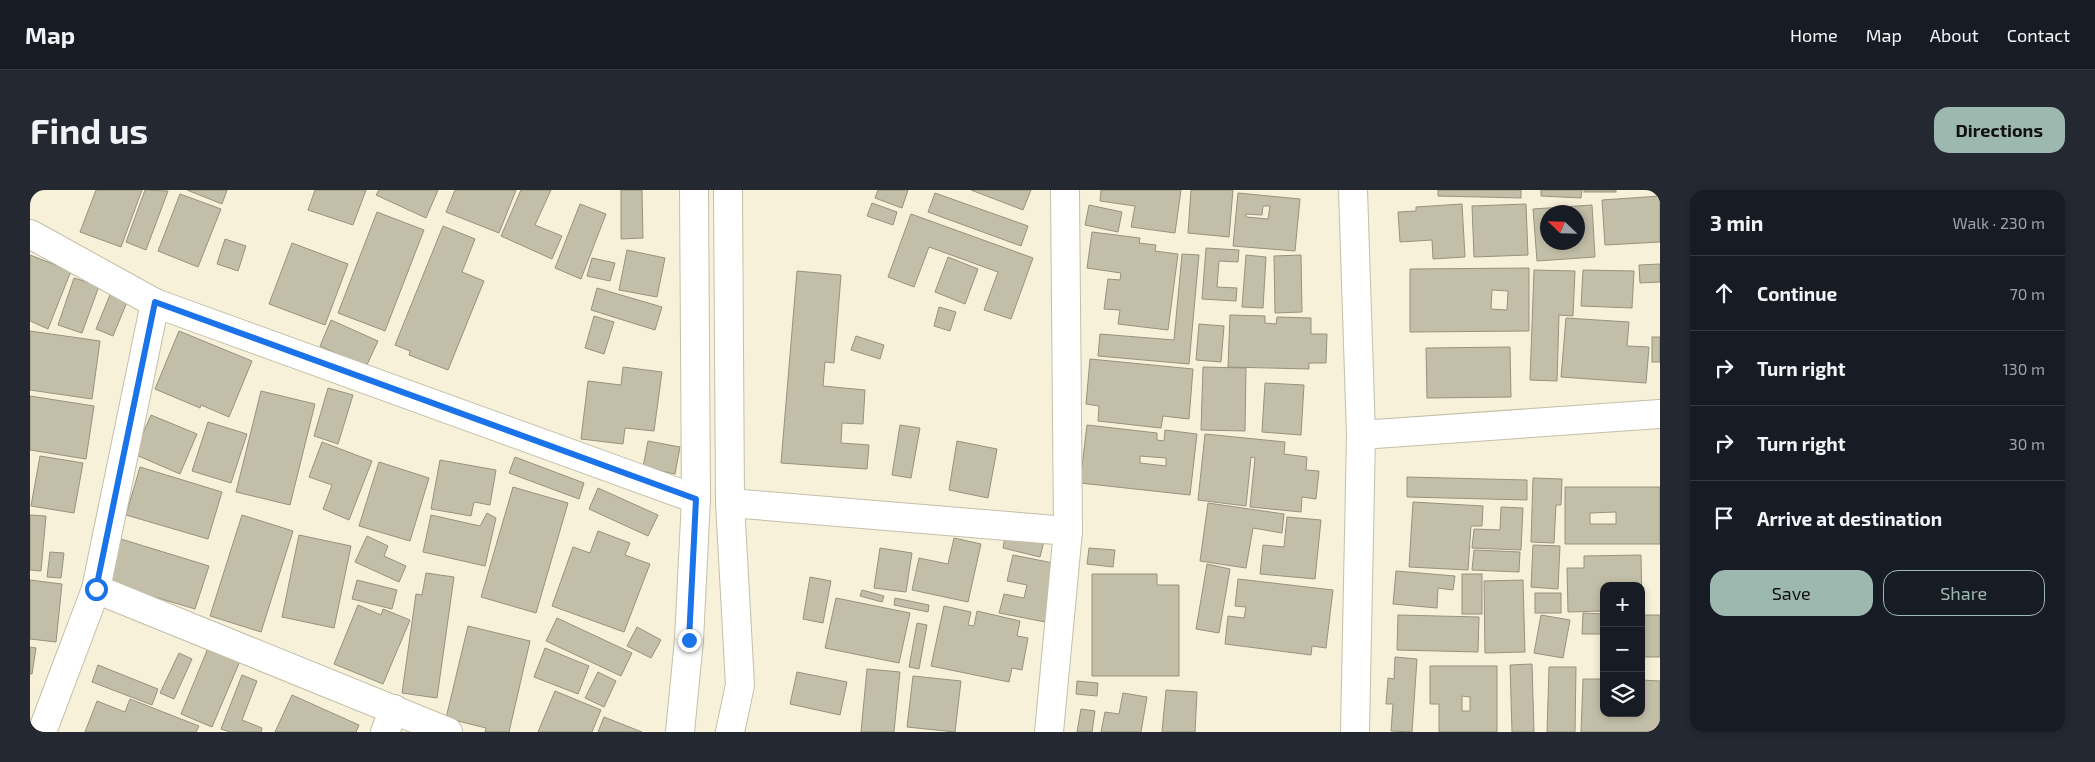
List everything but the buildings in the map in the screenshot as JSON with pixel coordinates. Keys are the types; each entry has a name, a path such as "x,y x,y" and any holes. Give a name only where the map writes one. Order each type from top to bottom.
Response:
{"street":[{"path":"680,732 689,640 696,499 694,190"},
{"path":"728,190 730,504 740,686 730,732"},
{"path":"1049,732 1068,531 1065,190"},
{"path":"1353,190 1361,435 1355,732"},
{"path":"30,234 155,302 696,499"},
{"path":"42,732 96,589 155,302"},
{"path":"1361,435 1660,414"},
{"path":"730,504 1068,531"},
{"path":"96,589 390,721 448,732"}],"route":[{"path":"96,589 155,302 696,499 689,640"}]}
